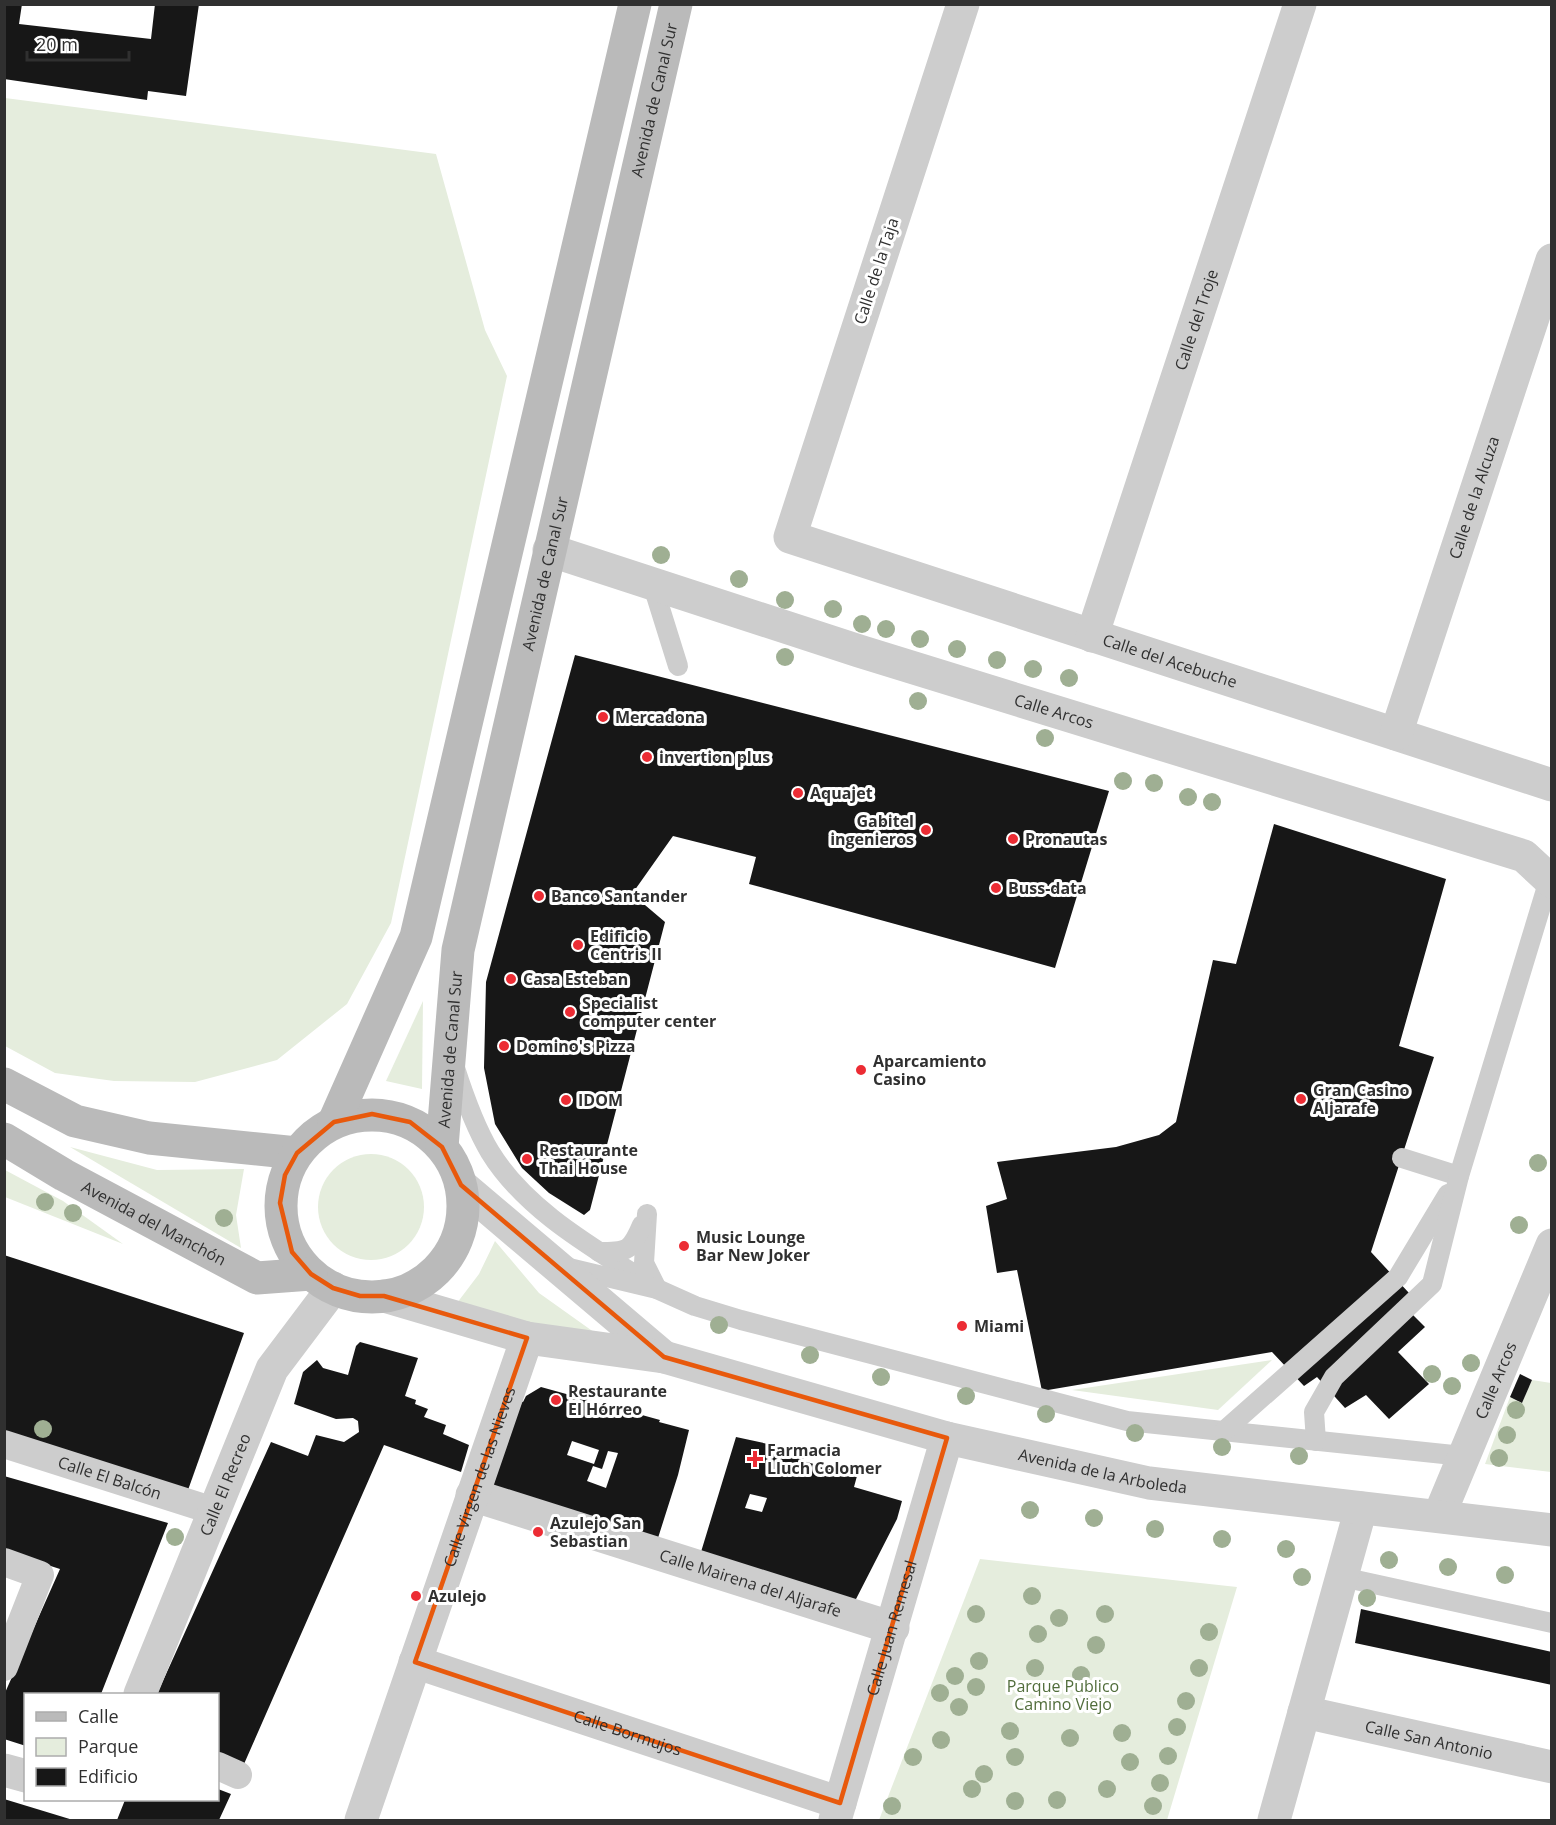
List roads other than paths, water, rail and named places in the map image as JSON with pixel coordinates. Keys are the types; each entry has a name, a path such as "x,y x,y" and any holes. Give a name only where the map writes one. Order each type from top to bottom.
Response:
{"main road":[{"path":"334,1122 416,937 635,4"},
{"name":"Avenida de Canal Sur","path":"442,1147 458,950 676,4"},
{"path":"4,1084 75,1121 149,1138 297,1153"},
{"path":"372,1114 410,1122 442,1147 461,1185 464,1215 452,1252 426,1280 384,1296 360,1296 322,1281 292,1251 283,1228 280,1203 285,1175 297,1153 312,1136 334,1122 372,1114"},
{"name":"Avenida del Manchón","path":"4,1139 64,1175 257,1278 322,1281"}],"street":[{"name":"Calle de la Taja","path":"790,537 963,4"},
{"name":"Calle del Troje","path":"1092,636 1300,4"},
{"name":"Calle de la Alcuza","path":"1396,734 1551,260"},
{"name":"Calle del Acebuche","path":"790,537 1551,785"},
{"name":"Calle Arcos","path":"549,550 654,586 1524,856 1550,881"},
{"path":"461,1185 664,1357"},
{"name":"Calle Arcos","path":"1439,1516 1551,1245"},
{"name":"Calle El Recreo","path":"141,1693 272,1369 322,1281"},
{"name":"Avenida de la Arboleda","path":"384,1296 526,1338 664,1357 947,1438 1149,1483 1551,1530"},
{"name":"Calle Virgen de las Nieves","path":"360,1821 526,1338"},
{"name":"Calle Juan Remesal","path":"838,1812 947,1438"},
{"name":"Calle El Balcón","path":"4,1444 214,1511"},
{"name":"Calle Mairena del Aljarafe","path":"472,1495 893,1628"},
{"path":"1274,1821 1361,1508"},
{"path":"4,1562 40,1575 4,1667"},
{"name":"Calle Bormujos","path":"415,1662 838,1812"},
{"name":"Calle San Antonio","path":"1304,1712 1551,1767"},
{"path":"4,1770 24,1775"}],"lane":[{"path":"654,586 678,666"},
{"path":"1316,1441 1314,1412 1334,1377 1432,1284 1459,1176 1550,881"},
{"path":"450,1054 465,1096 490,1152 523,1194 599,1251 657,1288 695,1306 1127,1421 1463,1456"},
{"path":"1402,1158 1459,1176"},
{"path":"1224,1431 1398,1277 1459,1176"},
{"path":"599,1251 623,1252 633,1245 647,1214 644,1263 657,1288"},
{"path":"558,1266 657,1288"},
{"path":"1342,1577 1551,1623"}],"place":[{"name":"Mercadona","path":"603,717"},
{"name":"invertion plus","path":"647,757"},
{"name":"Aquajet","path":"798,793"},
{"name":"Gabitel ingenieros","path":"926,830"},
{"name":"Pronautas","path":"1013,839"},
{"name":"Buss-data","path":"996,888"},
{"name":"Banco Santander","path":"539,896"},
{"name":"Edificio Centris II","path":"578,945"},
{"name":"Casa Esteban","path":"511,979"},
{"name":"Specialist computer center","path":"570,1012"},
{"name":"Domino's Pizza","path":"504,1046"},
{"name":"Aparcamiento Casino","path":"861,1070"},
{"name":"Gran Casino Aljarafe","path":"1301,1099"},
{"name":"IDOM","path":"566,1100"},
{"name":"Restaurante Thai House","path":"527,1159"},
{"name":"Music Lounge Bar New Joker","path":"684,1246"},
{"name":"Miami","path":"962,1326"},
{"name":"Restaurante El Hórreo","path":"556,1400"},
{"name":"Farmacia Lluch Colomer","path":"755,1459"},
{"name":"Azulejo San Sebastian","path":"538,1532"},
{"name":"Azulejo","path":"416,1596"}],"park label":[{"name":"Parque Publico Camino Viejo","path":"1063,1695"}]}
